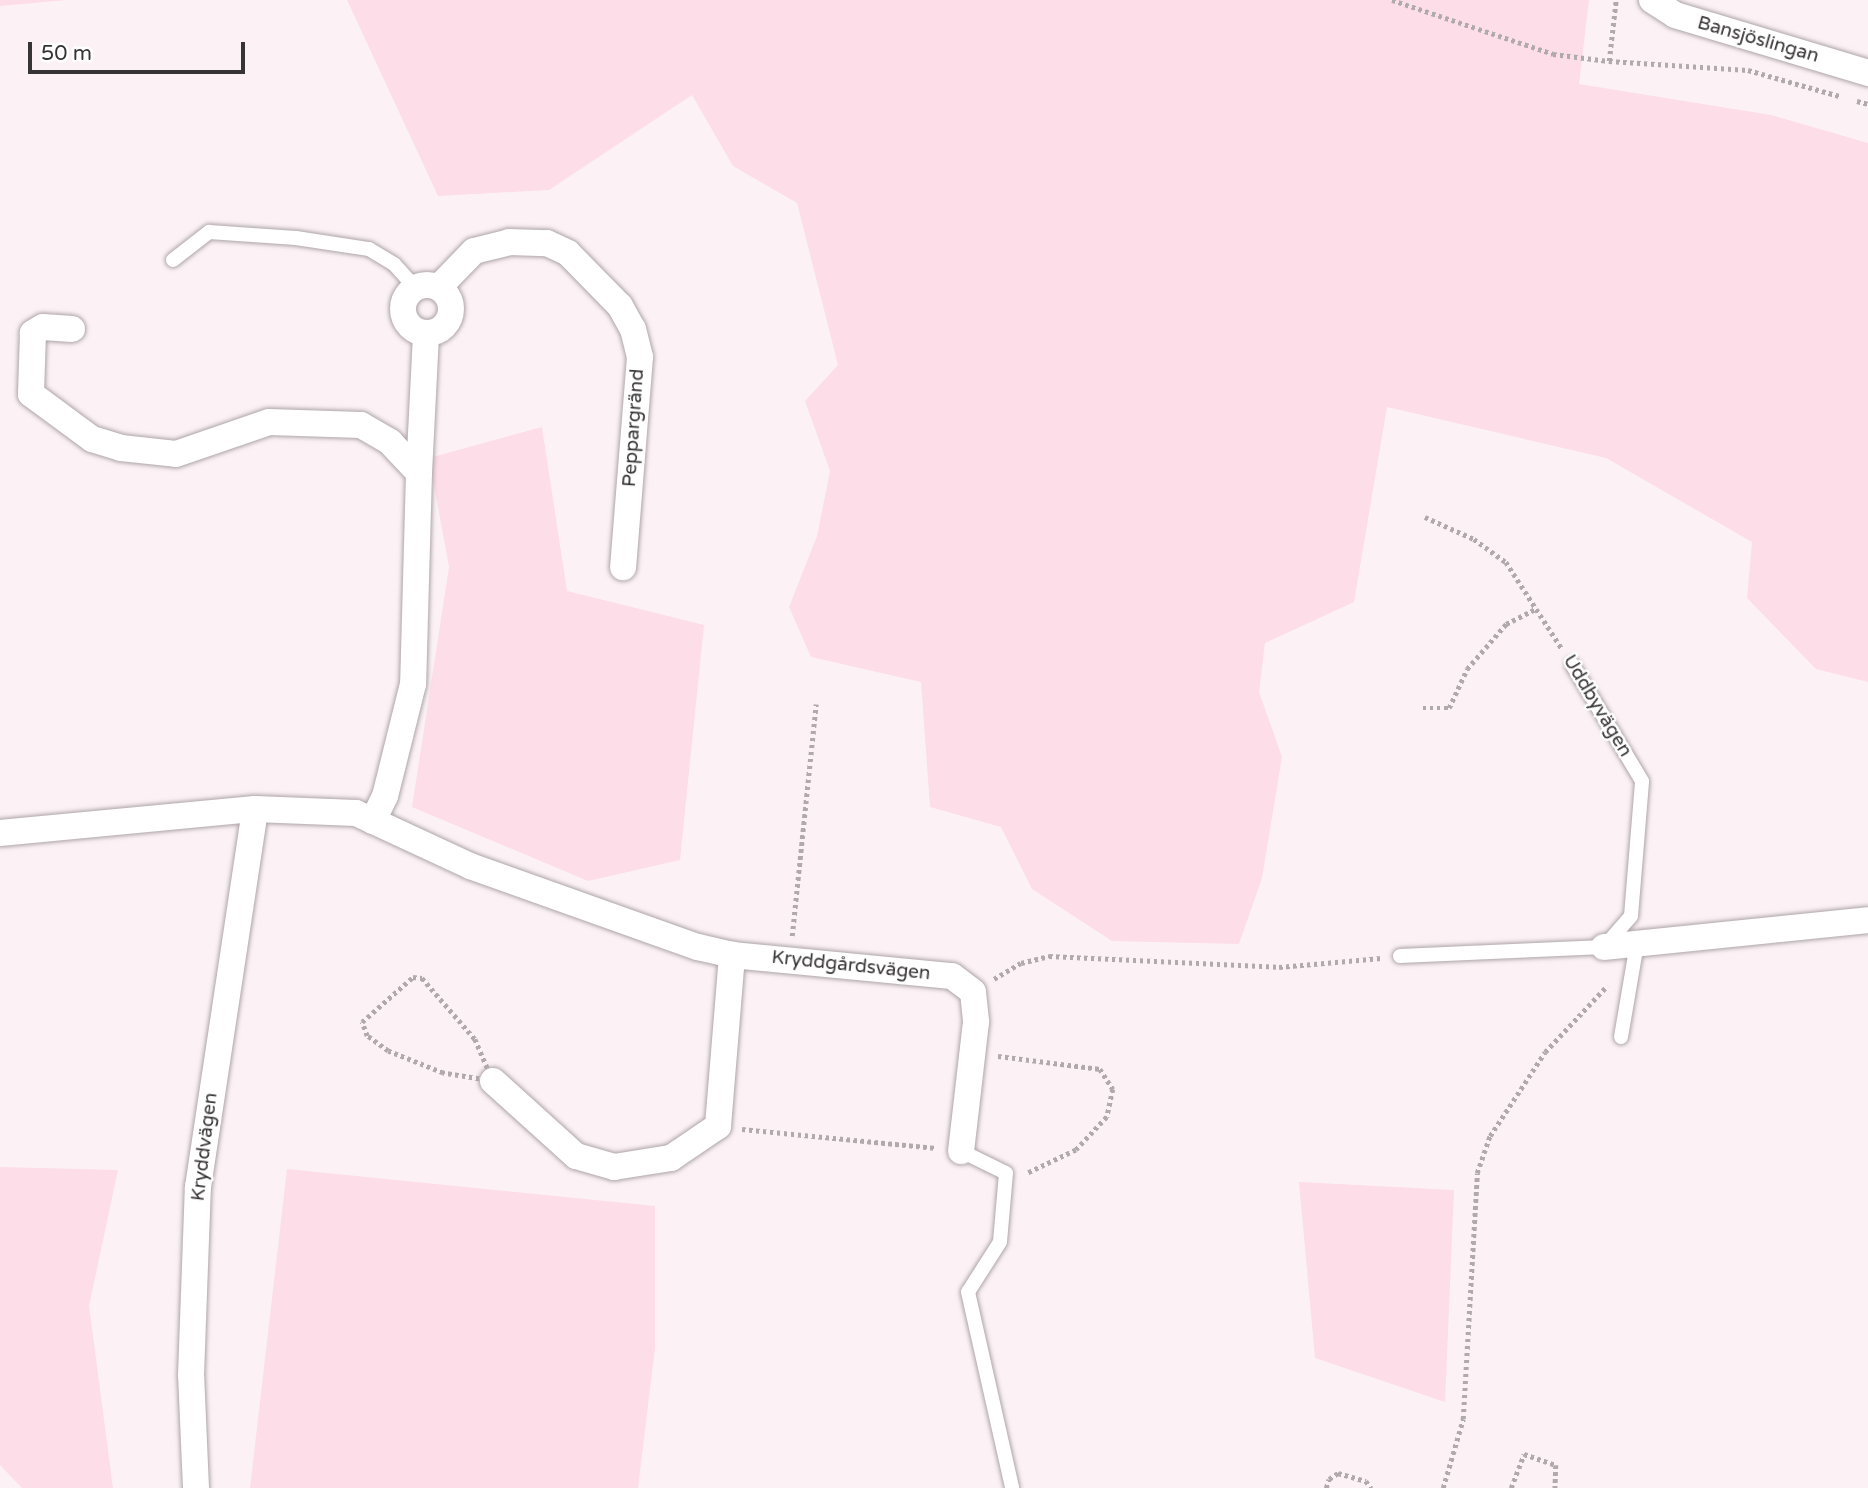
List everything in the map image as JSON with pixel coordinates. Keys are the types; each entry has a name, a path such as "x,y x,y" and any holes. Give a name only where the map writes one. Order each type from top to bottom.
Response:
{"street":[{"name":"Bansjöslingan","path":"1651,0 1675,15 1868,73"},
{"name":"Peppargränd","path":"427,287 474,251 509,242 547,243 568,253 620,306 633,329 640,357 623,567"},
{"path":"427,287 448,296 450,317 443,327 426,333 409,326 404,317 403,303 427,287"},
{"path":"72,328 43,327 33,333 31,394 92,439 121,448 176,454 268,422 361,425 390,443 419,473"},
{"path":"0,833 255,809 356,813 373,821 385,796 413,684 426,333"},
{"name":"Kryddvägen","path":"196,1488 191,1375 198,1187 255,809"},
{"name":"Kryddgårdsvägen","path":"373,821 470,866 698,947 732,955 789,957 952,976 973,992"},
{"path":"1604,947 1868,920"},
{"path":"493,1081 576,1156 600,1165 646,1165 671,1158 718,1126 732,955"},
{"path":"961,1151 973,1054 973,992"}],"lane":[{"path":"173,260 209,232 309,239 369,249 427,287"},
{"name":"Uddbyvägen","path":"1572,664 1642,781 1631,916 1604,947"},
{"path":"1621,1037 1637,943"},
{"path":"1401,956 1604,947"},
{"path":"961,1151 1006,1172 1000,1242 968,1292 1012,1488"}],"path":[{"path":"1392,0 1553,54 1609,61 1748,70 1841,97"},
{"path":"1609,61 1616,0"},
{"path":"1855,100 1868,104"},
{"name":"Uddbyvägen","path":"1425,517 1474,538 1506,562 1572,664"},
{"path":"1423,708 1450,708 1467,669 1506,625 1537,608"},
{"path":"789,957 816,704"},
{"path":"1443,1488 1462,1419 1477,1173 1490,1136 1545,1052 1608,985 1611,970 1604,947"},
{"path":"973,992 1021,963 1049,956 1279,967 1401,956"},
{"path":"422,978 475,1039 493,1081 443,1073 388,1051 367,1036 362,1022 401,985 422,978"},
{"path":"973,1054 1089,1066 1100,1069 1113,1088 1107,1117 1076,1150 1028,1174 1006,1172"},
{"path":"718,1126 961,1151"},
{"path":"1511,1488 1524,1454 1556,1465 1555,1488"},
{"path":"1326,1488 1329,1479 1338,1473 1366,1481 1371,1488"}],"shaded area":[{"path":"0,0 67,0 0,6"},
{"path":"347,0 1589,0 1579,84 1771,115 1868,143 1868,682 1816,669 1747,598 1752,542 1606,458 1387,407 1354,602 1265,643 1259,692 1282,757 1262,878 1239,944 1112,941 1032,889 1001,827 930,807 921,682 811,657 789,607 817,536 830,471 805,401 838,365 797,203 733,166 692,95 549,190 438,196"},
{"path":"542,427 567,591 704,625 680,860 588,881 412,807 449,567 429,458"},
{"path":"0,1167 118,1170 89,1306 113,1488 22,1488 0,1465"},
{"path":"287,1169 655,1206 655,1348 638,1488 250,1488"},
{"path":"1299,1182 1454,1190 1445,1402 1315,1358"}]}
